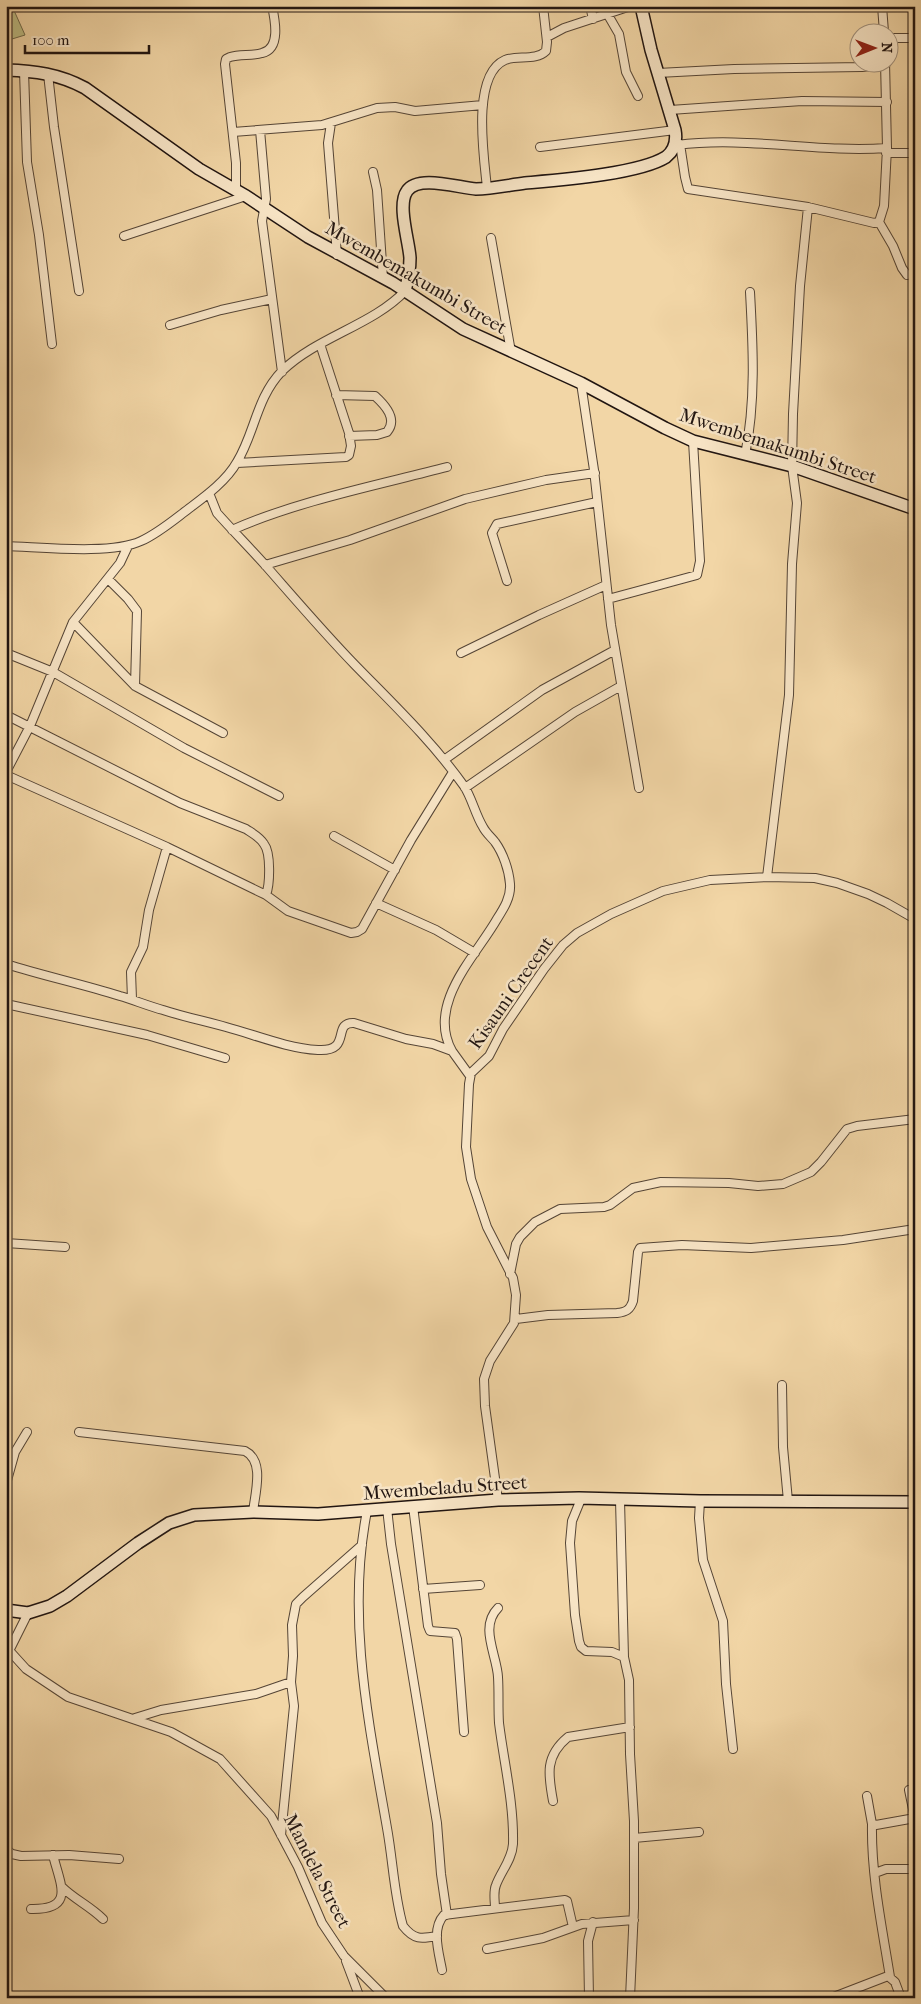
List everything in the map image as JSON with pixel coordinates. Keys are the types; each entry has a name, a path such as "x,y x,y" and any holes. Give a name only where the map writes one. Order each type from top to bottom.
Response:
{"street":[{"path":"124,236 241,193 236,170 225,71 226,59 236,56 262,54 267,51 275,37 272,6"},
{"path":"487,188 483,104 485,86 491,71 496,65 507,59 542,54 546,51 547,37 543,6"},
{"path":"590,6 593,19"},
{"path":"547,37 564,28 631,6"},
{"path":"641,6 658,73 670,110 688,189 808,207 874,223 879,222"},
{"path":"882,6 883,22"},
{"path":"608,15 619,34 626,72 638,96"},
{"path":"898,38 915,38"},
{"path":"658,73 848,67"},
{"name":"Mwembemakumbi Street","path":"6,70 48,74 65,78 85,88 199,169 241,193 337,254 406,291 463,329 581,383 665,428 693,441 792,466 915,509"},
{"path":"24,71 27,162 39,235 52,344"},
{"path":"886,72 887,151 884,206 879,222 907,275"},
{"path":"48,74 54,127 79,291"},
{"path":"670,110 802,101 887,102"},
{"path":"233,132 331,122 377,108 395,107 415,111 483,104"},
{"path":"331,122 328,143 337,254"},
{"path":"260,130 265,209 262,221 282,372"},
{"path":"540,146 675,130"},
{"path":"6,546 93,549 128,546 142,541 209,493 237,463 260,406 267,392 282,372 296,359 385,308 406,291 410,275 410,256 404,202 406,192 412,186 420,183 439,183 476,189 580,177 655,162 667,156 678,145 703,142 915,153"},
{"path":"373,172 377,190 383,278"},
{"path":"767,877 789,695 792,564 797,503 792,466 793,414 800,286 808,207"},
{"path":"490,238 511,352"},
{"path":"745,455 752,384 750,292"},
{"path":"170,325 221,310 272,299"},
{"path":"237,463 346,457 350,452 349,436 320,344"},
{"path":"581,383 595,473 608,599 639,788"},
{"path":"336,395 375,396 383,402 390,413 392,422 387,432 377,436 349,436"},
{"path":"608,599 697,575 700,561 693,441"},
{"path":"232,530 256,519 447,467"},
{"path":"265,565 350,540 465,499 546,480 595,473"},
{"path":"209,493 217,513 354,664 413,724 444,760 465,788 483,828 500,851 507,870 510,886 507,903 487,937 453,987 447,1008 447,1039 452,1052 470,1076"},
{"path":"507,581 492,533 497,524 597,502"},
{"path":"128,546 125,554 108,579 73,622 30,726 6,774 266,894 288,911 351,933 362,929 452,772"},
{"path":"108,579 128,598 137,610 135,686"},
{"path":"461,653 606,585"},
{"path":"73,622 135,686 223,733"},
{"path":"444,760 542,690 616,650"},
{"path":"6,654 53,672 184,748 279,796"},
{"path":"465,788 575,712 598,697 621,686"},
{"path":"6,715 180,803 246,829 255,835 265,844 268,851 266,894"},
{"path":"334,836 395,870"},
{"path":"132,999 131,972 143,947 149,910 167,847"},
{"name":"Kisauni Crecent","path":"498,1500 485,1406 484,1379 490,1361 512,1329 516,1319 516,1296 514,1282 486,1227 471,1179 466,1147 470,1076 489,1056 502,1029 544,969 563,945 577,933 611,914 673,888 710,880 804,877 837,883 887,903 915,918"},
{"path":"376,903 436,930 475,953"},
{"path":"6,964 280,1043 305,1048 324,1050 335,1048 339,1044 343,1027 351,1023 406,1039 433,1044 452,1052"},
{"path":"6,1004 147,1035 225,1058"},
{"path":"510,1274 514,1249 520,1236 535,1222 560,1209 604,1207 610,1205 633,1188 661,1182 758,1186 783,1184 811,1172 847,1129 857,1126 915,1119"},
{"path":"516,1319 548,1315 617,1313 628,1310 631,1308 633,1301 640,1248 682,1245 751,1248 843,1240 915,1229"},
{"path":"6,1243 65,1247"},
{"path":"782,1385 788,1502"},
{"path":"6,1484 15,1452 28,1432"},
{"path":"79,1432 245,1451 252,1454 257,1465 253,1512"},
{"path":"580,1498 572,1521 570,1542 579,1645 586,1651 612,1652 624,1656"},
{"name":"Mwembeladu Street","path":"6,1610 28,1613 39,1611 67,1596 138,1543 169,1523 194,1515 253,1512 318,1514 498,1500 580,1498 700,1501 915,1502"},
{"path":"620,1500 624,1656 630,1680 634,1838 634,1920 630,1998"},
{"path":"700,1501 699,1518 703,1560 723,1621 726,1684 734,1749"},
{"path":"413,1506 428,1626 430,1631 450,1631 454,1633 457,1639 464,1732"},
{"path":"387,1508 391,1544 437,1823 441,1874 447,1915"},
{"path":"367,1511 358,1578 358,1624 368,1720 391,1849 400,1916 403,1926 411,1935 418,1938 437,1936"},
{"path":"281,1835 294,1706 291,1682 293,1656 292,1625 296,1604 362,1545"},
{"path":"423,1589 480,1585"},
{"path":"495,1908 495,1888 511,1858 513,1847 511,1804 499,1723 498,1675 490,1632 490,1622 498,1608"},
{"path":"7,1651 28,1613"},
{"name":"Mandela Street","path":"7,1651 26,1669 68,1697 135,1718 171,1732 220,1759 271,1816 298,1866 322,1923 344,1956 386,1998"},
{"path":"135,1718 161,1710 256,1694 291,1682"},
{"path":"553,1801 549,1766 553,1753 561,1742 568,1737 630,1727"},
{"path":"872,1824 881,1825 915,1819 909,1790"},
{"path":"867,1796 872,1824 875,1873 890,1977 895,1982 901,1998"},
{"path":"634,1838 699,1832"},
{"path":"6,1849 12,1854 21,1856 54,1855 119,1859"},
{"path":"31,1908 44,1909 56,1905 60,1898 62,1886 54,1855"},
{"path":"875,1873 886,1869 915,1868"},
{"path":"62,1886 71,1896 94,1910 103,1919"},
{"path":"442,1970 437,1925 444,1915 565,1900 567,1901 573,1927"},
{"path":"487,1949 542,1938 593,1922 634,1920"},
{"path":"589,1998 588,1941 593,1922"},
{"path":"344,1956 360,1998"},
{"path":"831,1998 882,1977 890,1977"}],"shaded area":[{"path":"6,6 12,6 25,35 12,39 6,25"}]}
